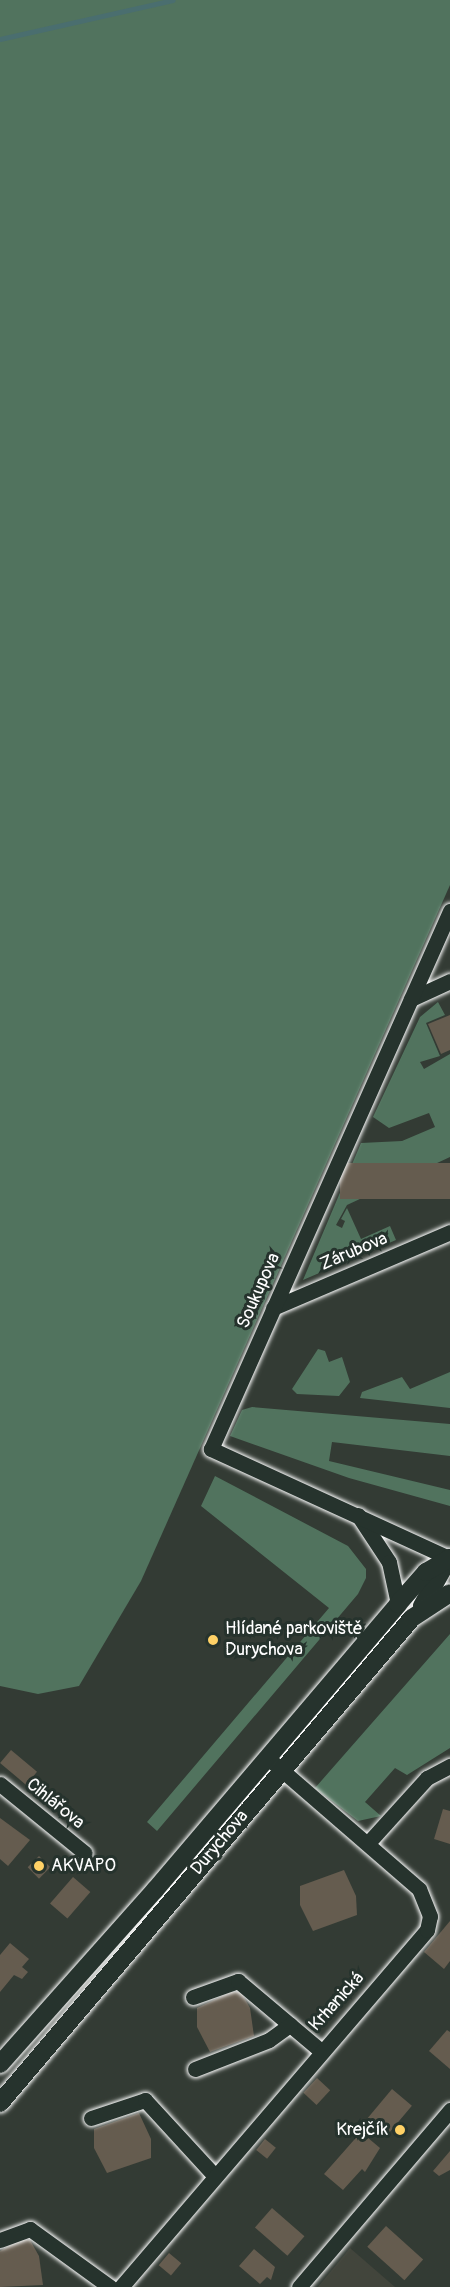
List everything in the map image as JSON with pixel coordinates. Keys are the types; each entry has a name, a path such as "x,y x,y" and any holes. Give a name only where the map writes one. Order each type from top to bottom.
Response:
{"street":[{"name":"Soukupova","path":"450,911 212,1449 450,1558"},
{"path":"411,999 450,981"},
{"name":"Zárubova","path":"273,1308 450,1232"},
{"path":"358,1515 388,1562 398,1604"},
{"path":"412,1618 450,1558"},
{"name":"Durychova","path":"0,2103 275,1763 398,1604 426,1572 450,1558"},
{"name":"Durychova","path":"0,2064 275,1763 412,1618 450,1593"},
{"name":"Krhanická","path":"121,2287 320,2050 427,1930 430,1916 419,1890 275,1763"},
{"path":"368,1843 427,1778 450,1766"},
{"name":"Cihlářova","path":"0,1785 85,1853"},
{"path":"193,1996 238,1981 320,2050"},
{"path":"195,2069 269,2040 290,2025"},
{"path":"91,2118 145,2100 214,2175"},
{"path":"299,2287 450,2110"},
{"path":"0,2240 30,2229 110,2287"}],"shaded area":[{"path":"350,2248 395,2287 318,2287"}],"green space":[{"path":"0,0 450,0 450,885 141,1581 79,1686 38,1694 0,1686"},
{"path":"438,1002 445,1015 426,1023 440,1056 420,1062 424,1069 450,1054 450,1157 347,1205 336,1225 342,1228 345,1221 341,1219 347,1208 361,1239 390,1226 396,1240 303,1280 361,1143 402,1141 435,1127 429,1113 389,1128 373,1117 420,1017"},
{"path":"318,1349 325,1351 329,1362 342,1357 350,1382 339,1396 297,1394 292,1389"},
{"path":"450,1372 450,1408 360,1398 362,1392 402,1377 410,1389"},
{"path":"252,1407 450,1424 450,1456 332,1442 329,1461 450,1490 450,1506 349,1478 230,1436 242,1410"},
{"path":"215,1476 348,1546 366,1569 366,1578 358,1594 157,1831 147,1822 329,1608 201,1506"},
{"path":"450,1634 450,1748 407,1775 395,1768 365,1802 381,1816 358,1821 315,1788"}],"building":[{"path":"450,1015 450,1050 441,1054 428,1024"},
{"path":"340,1163 450,1163 450,1199 340,1199"},
{"path":"11,1750 37,1772 26,1785 0,1763"},
{"path":"443,1809 450,1811 450,1844 434,1839"},
{"path":"0,1818 30,1840 8,1866 0,1859"},
{"path":"39,1856 50,1867 39,1879 28,1867"},
{"path":"344,1870 356,1896 357,1915 313,1931 300,1905 300,1886"},
{"path":"73,1877 90,1892 67,1919 50,1903"},
{"path":"450,1921 450,1961 444,1969 424,1952"},
{"path":"10,1943 29,1959 22,1967 28,1972 22,1979 14,1975 0,1992 0,1955"},
{"path":"231,1992 241,1992 250,2008 254,2036 210,2052 197,2027 197,2008"},
{"path":"447,2030 450,2032 450,2069 429,2051"},
{"path":"317,2078 330,2090 317,2105 303,2093"},
{"path":"392,2089 412,2106 386,2136 366,2120"},
{"path":"139,2113 151,2139 151,2158 107,2173 94,2148 94,2129"},
{"path":"361,2132 380,2148 365,2172 362,2169 343,2190 324,2174"},
{"path":"265,2139 276,2148 267,2159 256,2150"},
{"path":"450,2151 450,2170 439,2176 433,2171"},
{"path":"272,2208 304,2236 287,2256 255,2228"},
{"path":"386,2226 423,2259 404,2280 367,2247"},
{"path":"20,2240 30,2240 39,2256 43,2285 0,2287 0,2251"},
{"path":"254,2249 275,2267 271,2280 267,2277 260,2284 239,2266"},
{"path":"169,2253 181,2263 171,2276 159,2265"}],"waterway":[{"path":"0,39 173,0"}],"place":[{"name":"Hlídané parkoviště Durychova","path":"213,1640"},
{"name":"AKVAPO","path":"39,1866"},
{"name":"Krejčík","path":"400,2130"}]}
